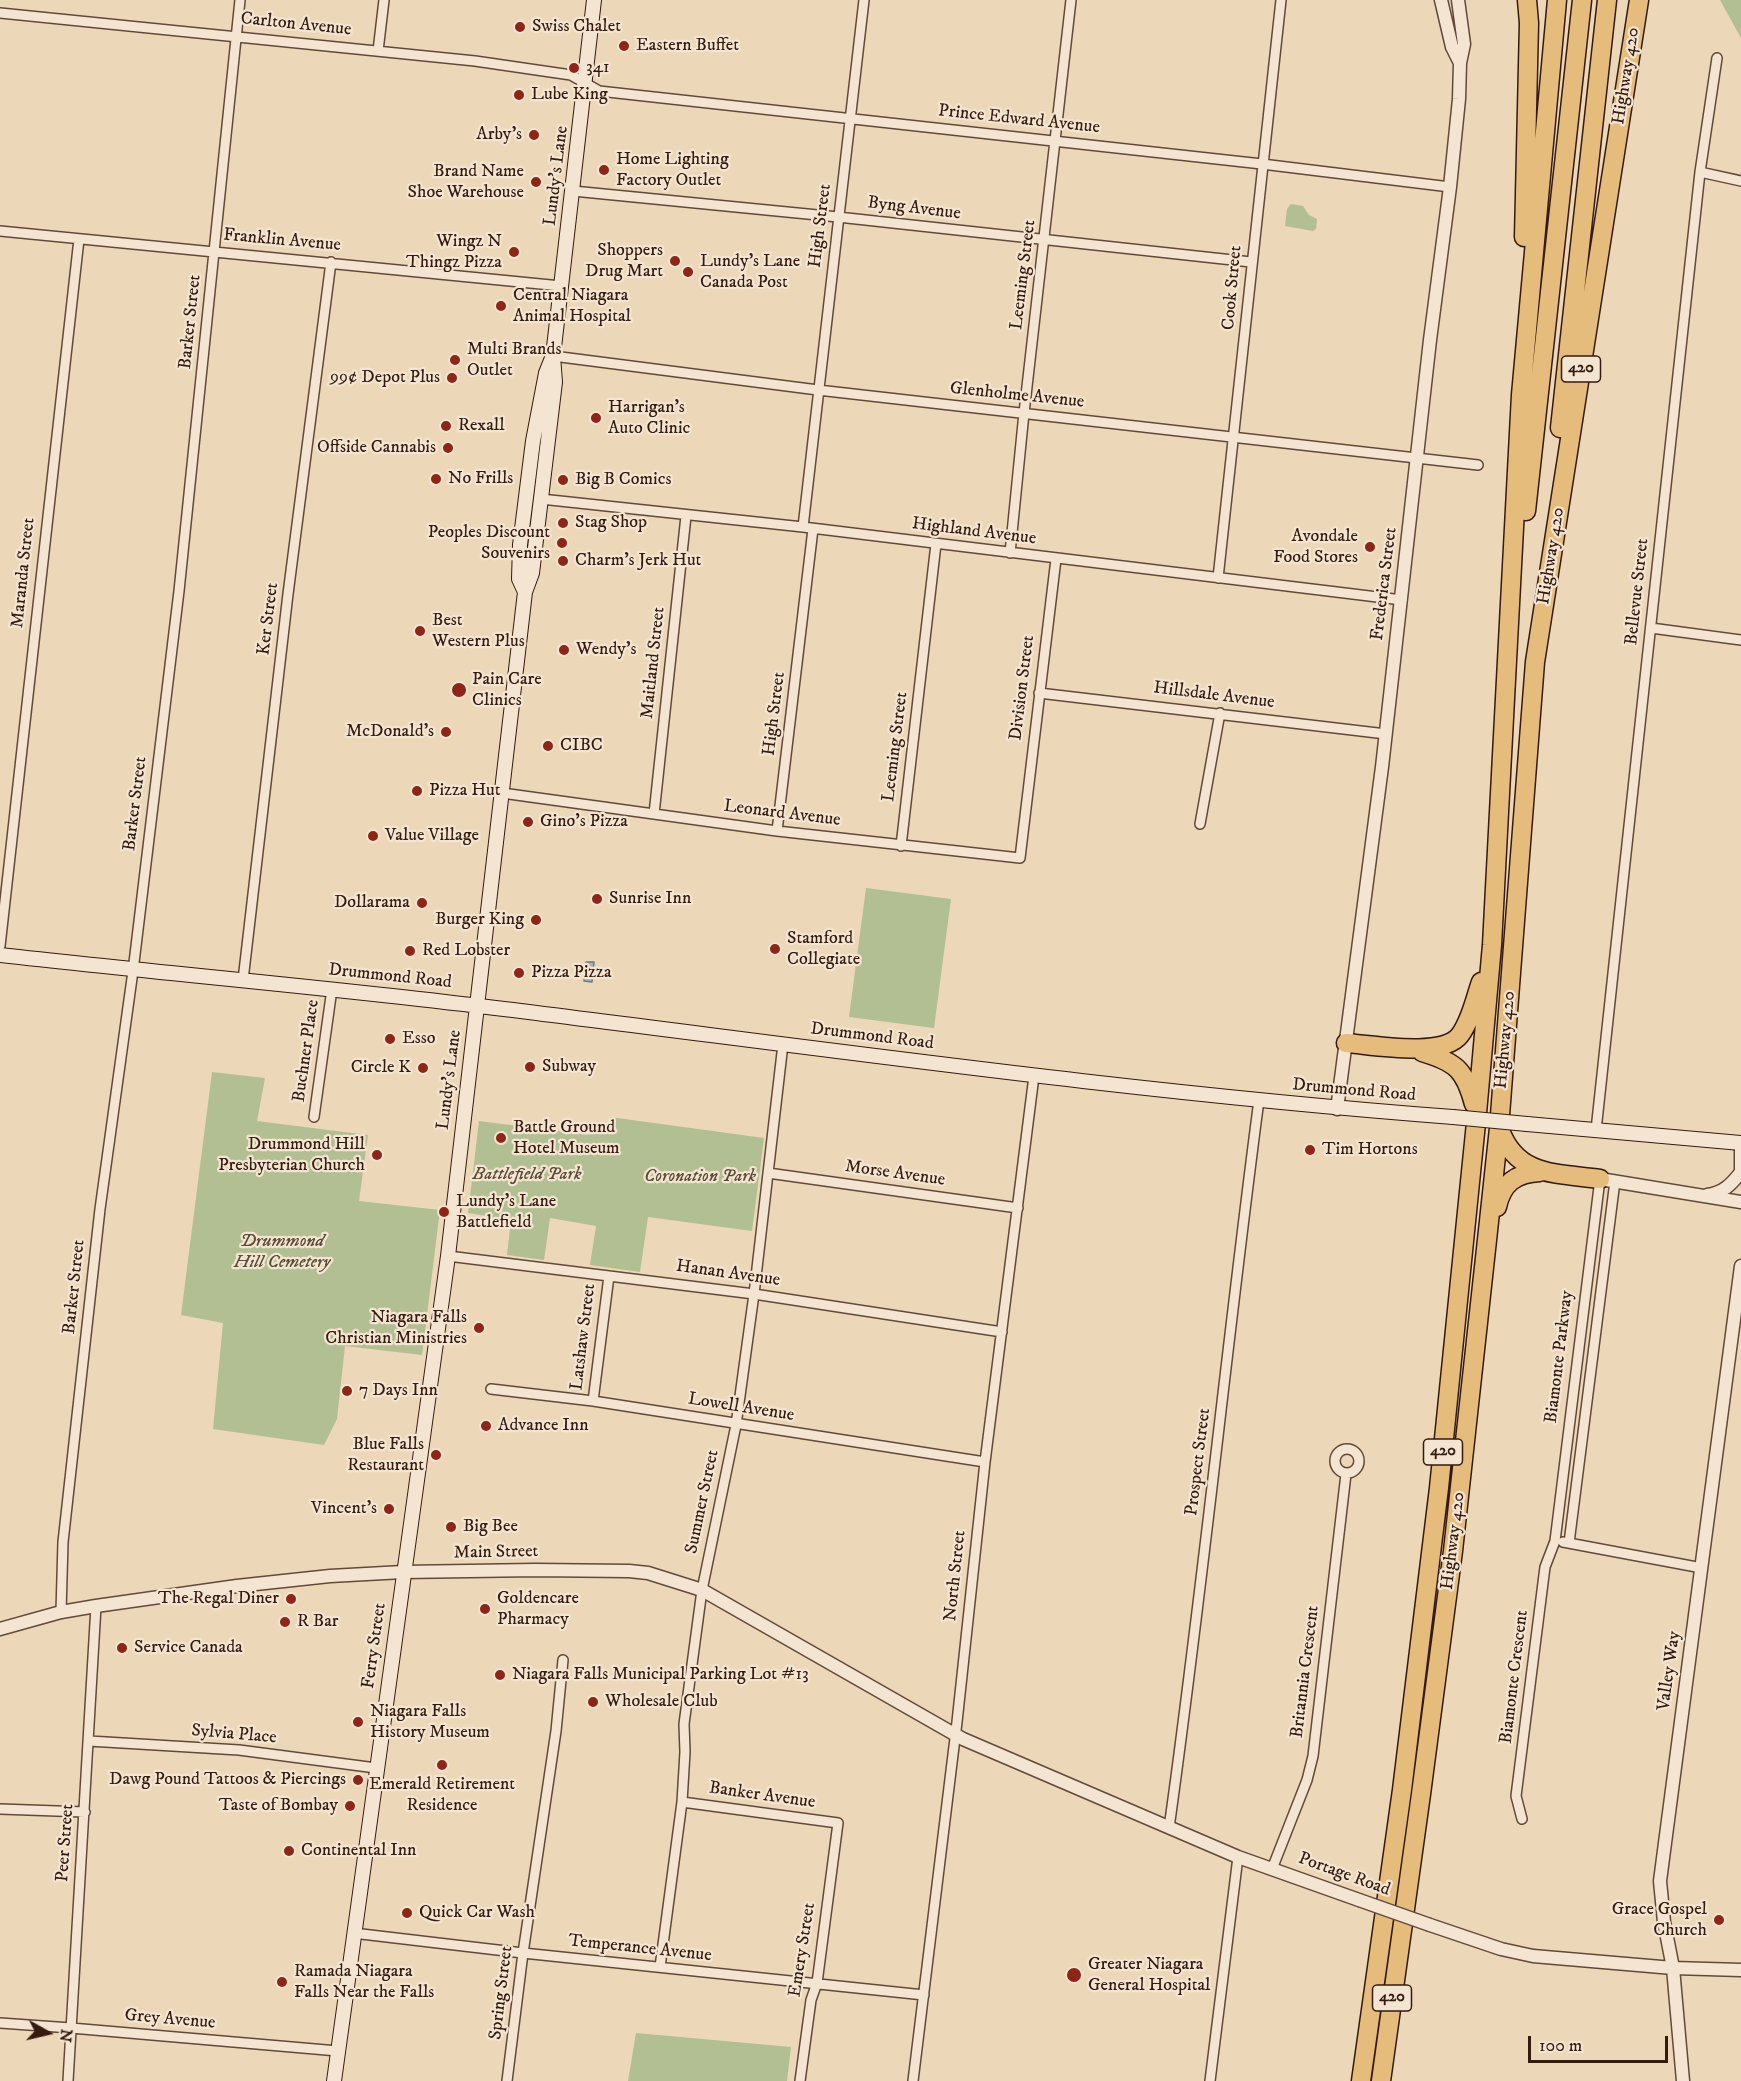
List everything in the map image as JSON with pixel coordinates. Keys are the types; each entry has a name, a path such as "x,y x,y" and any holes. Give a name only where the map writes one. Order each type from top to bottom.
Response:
{"highway":[{"path":"1521,395 1527,0"},
{"name":"Highway 420","path":"1360,2081 1402,1790 1439,1488 1477,1113 1492,945 1521,395 1557,0"},
{"path":"1504,718 1582,0"},
{"path":"1535,662 1607,0"},
{"name":"Highway 420","path":"1381,2081 1453,1551 1487,1240 1499,1128 1535,662 1639,0"},
{"path":"1346,1042 1409,1048 1440,1048 1459,1037 1471,1014 1492,945"},
{"path":"1409,1048 1440,1057 1457,1066 1469,1084 1477,1113"},
{"path":"1499,1128 1505,1143 1523,1164 1549,1172 1608,1180"},
{"path":"1487,1240 1503,1188 1518,1175 1549,1172"}],"main road":[{"name":"Lundy's Lane","path":"403,1572 448,1256 525,592 532,573 541,500 555,382 553,356 594,0"},
{"name":"Lundy's Lane","path":"525,592 519,576 520,545 533,441 546,373 553,356"},
{"name":"Drummond Road","path":"0,955 332,989 1034,1076 1337,1109 1741,1143"},
{"name":"Ferry Street","path":"334,2081 403,1572"}],"street":[{"name":"Barker Street","path":"61,1612 63,1542 100,1209 133,970 179,591 240,0"},
{"path":"378,51 384,0"},
{"name":"High Street","path":"802,527 864,0"},
{"name":"Leeming Street","path":"1010,553 1071,0"},
{"name":"Cook Street","path":"1218,578 1281,0"},
{"name":"Frederica Street","path":"1441,0 1452,47 1460,63"},
{"name":"Frederica Street","path":"1337,1109 1386,734 1430,340 1450,187 1459,99 1460,63 1464,44 1458,0"},
{"name":"Carlton Avenue","path":"0,13 475,61 571,75 585,83"},
{"name":"Bellevue Street","path":"1596,1130 1700,172 1717,58"},
{"name":"Prince Edward Avenue","path":"585,83 599,91 1450,187"},
{"path":"1700,172 1741,181"},
{"name":"Byng Avenue","path":"573,191 1251,262"},
{"name":"Franklin Avenue","path":"0,231 561,286"},
{"name":"Maranda Street","path":"0,946 79,239"},
{"name":"Ker Street","path":"243,980 288,594 331,262"},
{"name":"Glenholme Avenue","path":"553,356 818,390 1478,465"},
{"name":"Highland Avenue","path":"541,500 802,527 1402,600"},
{"name":"Maitland Street","path":"654,814 686,516"},
{"name":"High Street","path":"777,831 813,529"},
{"name":"Leeming Street","path":"901,846 936,544"},
{"name":"Division Street","path":"1026,821 1056,559"},
{"path":"1651,628 1741,639"},
{"name":"Hillsdale Avenue","path":"1039,693 1386,734"},
{"path":"1200,824 1220,714"},
{"name":"Leonard Avenue","path":"502,793 777,831 1020,858 1026,821"},
{"name":"Buchner Place","path":"314,1117 332,989"},
{"name":"Summer Street","path":"660,1967 682,1802 684,1724 702,1590 736,1425 754,1294 783,1044"},
{"name":"North Street","path":"913,2081 985,1462 1034,1076"},
{"name":"Prospect Street","path":"1169,1828 1190,1686 1243,1218 1259,1100"},
{"path":"1697,1195 1720,1192 1732,1184 1741,1171 1741,1148"},
{"name":"Morse Avenue","path":"768,1173 1018,1208"},
{"path":"1608,1180 1741,1203"},
{"name":"Biamonte Parkway","path":"1555,1540 1608,1180"},
{"name":"Biamonte Parkway","path":"1569,1543 1608,1180"},
{"name":"Hanan Avenue","path":"448,1256 754,1294 1002,1332"},
{"name":"Valley Way","path":"1683,2081 1673,1968 1664,1922 1660,1881 1741,1266"},
{"name":"Latshaw Street","path":"593,1401 609,1276"},
{"name":"Lowell Avenue","path":"491,1389 593,1401 985,1462"},
{"name":"Britannia Crescent","path":"1272,1869 1307,1780 1313,1756 1346,1473"},
{"path":"1555,1540 1702,1568"},
{"name":"Biamonte Crescent","path":"1522,1819 1516,1796 1545,1567 1555,1540"},
{"name":"Main Street","path":"0,1629 61,1612 96,1606 237,1586 330,1576 403,1572 634,1571 702,1590 955,1735"},
{"name":"Peer Street","path":"68,2081 96,1606"},
{"name":"Spring Street","path":"507,2081 523,1953 556,1731 563,1660"},
{"name":"Portage Road","path":"955,1735 1238,1857 1501,1949 1533,1956 1673,1968 1741,1970"},
{"name":"Sylvia Place","path":"89,1741 239,1750 376,1768"},
{"name":"Banker Avenue","path":"682,1802 838,1823"},
{"path":"0,1809 85,1812"},
{"name":"Emery Street","path":"800,2081 811,2000 817,1983 838,1823"},
{"path":"1210,2081 1238,1857"},
{"name":"Temperance Avenue","path":"353,1934 924,1995"},
{"name":"Grey Avenue","path":"0,2023 338,2051"}],"green space":[{"path":"1720,0 1741,0 1741,38"},
{"path":"1291,204 1303,206 1309,215 1317,219 1316,229 1313,231 1285,226 1287,209"},
{"path":"866,888 951,899 934,1028 849,1017"},
{"name":"Drummond Hill Cemetery","path":"212,1072 265,1078 257,1121 368,1135 359,1201 440,1210 422,1355 345,1346 337,1419 324,1445 213,1429 223,1323 181,1315"},
{"path":"610,1117 764,1138 752,1231 648,1217 640,1272 590,1265 596,1226 550,1218 544,1260 507,1255 511,1220 468,1213 479,1121 589,1135 609,1125"},
{"path":"636,2033 791,2047 787,2081 628,2081"}],"water":[{"path":"586,962 594,962 592,982 584,981"}],"place":[{"name":"Swiss Chalet","path":"520,27"},
{"name":"Eastern Buffet","path":"624,46"},
{"name":"341","path":"574,68"},
{"name":"Lube King","path":"519,95"},
{"name":"Arby's","path":"534,135"},
{"name":"Home Lighting Factory Outlet","path":"604,170"},
{"name":"Brand Name Shoe Warehouse","path":"536,182"},
{"name":"Wingz N Thingz Pizza","path":"514,252"},
{"name":"Shoppers Drug Mart","path":"675,261"},
{"name":"Lundy's Lane Canada Post","path":"688,272"},
{"name":"Central Niagara Animal Hospital","path":"501,306"},
{"name":"Multi Brands Outlet","path":"455,360"},
{"name":"99¢ Depot Plus","path":"452,378"},
{"name":"Harrigan's Auto Clinic","path":"596,418"},
{"name":"Rexall","path":"446,426"},
{"name":"Offside Cannabis","path":"448,448"},
{"name":"No Frills","path":"436,479"},
{"name":"Big B Comics","path":"563,480"},
{"name":"Stag Shop","path":"563,523"},
{"name":"Peoples Discount Souvenirs","path":"562,543"},
{"name":"Avondale Food Stores","path":"1370,547"},
{"name":"Charm's Jerk Hut","path":"563,561"},
{"name":"Best Western Plus","path":"420,631"},
{"name":"Wendy's","path":"564,650"},
{"name":"Pain Care Clinics","path":"459,690"},
{"name":"McDonald's","path":"446,732"},
{"name":"CIBC","path":"548,746"},
{"name":"Pizza Hut","path":"417,791"},
{"name":"Gino's Pizza","path":"528,822"},
{"name":"Value Village","path":"373,836"},
{"name":"Sunrise Inn","path":"597,899"},
{"name":"Dollarama","path":"422,903"},
{"name":"Burger King","path":"536,920"},
{"name":"Stamford Collegiate","path":"775,949"},
{"name":"Red Lobster","path":"410,951"},
{"name":"Pizza Pizza","path":"519,973"},
{"name":"Esso","path":"390,1039"},
{"name":"Subway","path":"530,1067"},
{"name":"Circle K","path":"423,1068"},
{"name":"Battle Ground Hotel Museum","path":"501,1138"},
{"name":"Tim Hortons","path":"1310,1150"},
{"name":"Drummond Hill Presbyterian Church","path":"377,1155"},
{"name":"Lundy's Lane Battlefield","path":"444,1212"},
{"name":"Niagara Falls Christian Ministries","path":"479,1328"},
{"name":"7 Days Inn","path":"347,1391"},
{"name":"Advance Inn","path":"486,1426"},
{"name":"Blue Falls Restaurant","path":"436,1455"},
{"name":"Vincent's","path":"389,1509"},
{"name":"Big Bee","path":"451,1527"},
{"name":"The Regal Diner","path":"291,1599"},
{"name":"Goldencare Pharmacy","path":"485,1609"},
{"name":"R Bar","path":"285,1622"},
{"name":"Service Canada","path":"122,1648"},
{"name":"Niagara Falls Municipal Parking Lot #13","path":"500,1675"},
{"name":"Wholesale Club","path":"593,1702"},
{"name":"Niagara Falls History Museum","path":"358,1722"},
{"name":"Emerald Retirement Residence","path":"442,1765"},
{"name":"Dawg Pound Tattoos & Piercings","path":"358,1780"},
{"name":"Taste of Bombay","path":"350,1806"},
{"name":"Continental Inn","path":"289,1851"},
{"name":"Quick Car Wash","path":"407,1913"},
{"name":"Grace Gospel Church","path":"1719,1920"},
{"name":"Greater Niagara General Hospital","path":"1074,1975"},
{"name":"Ramada Niagara Falls Near the Falls","path":"282,1982"}],"park label":[{"name":"Battlefield Park","path":"527,1175"},
{"name":"Coronation Park","path":"700,1177"}]}
